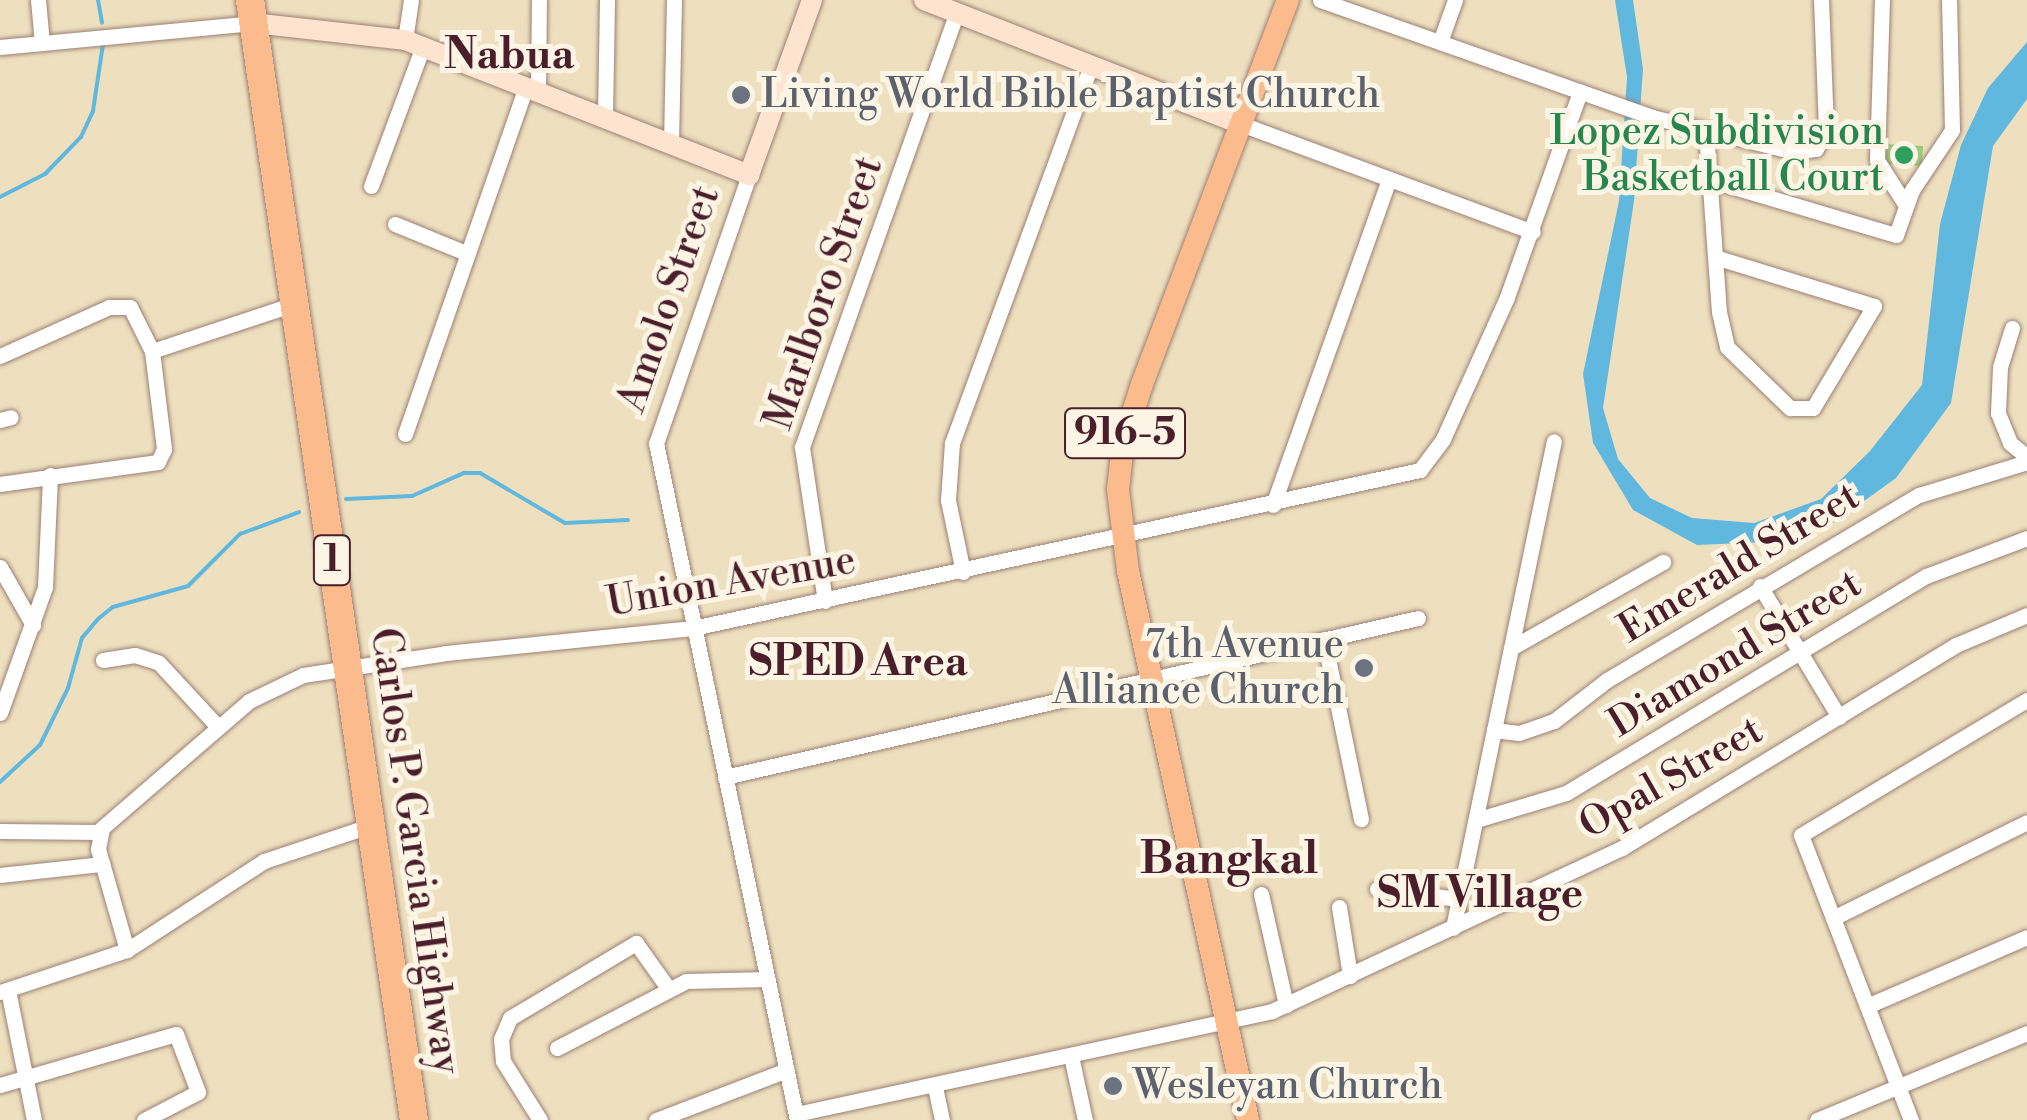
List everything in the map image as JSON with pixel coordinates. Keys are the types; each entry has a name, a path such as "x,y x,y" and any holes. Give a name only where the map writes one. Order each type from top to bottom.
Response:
{"highway":[{"name":"Carlos P. Garcia Highway","path":"252,12 414,1120"}],"main road":[{"name":"916-5","path":"1248,1120 1122,539 1118,490 1128,425 1288,0"}],"street":[{"path":"38,0 42,43"},
{"path":"371,186 414,44 411,0"},
{"path":"405,434 466,253 532,88 539,0"},
{"path":"605,116 606,0"},
{"path":"670,143 674,0"},
{"name":"Amolo Street","path":"797,1117 656,443 812,0"},
{"path":"924,0 1240,124 1533,232 1580,92"},
{"path":"1320,0 1617,106 1794,152 1816,149 1828,105 1821,0"},
{"path":"1440,42 1455,0"},
{"path":"1882,0 1878,160 1905,204"},
{"path":"1710,180 1896,235 1905,204 1952,130 1949,0"},
{"path":"0,47 252,12 414,44 605,116 748,176"},
{"name":"Marlboro Street","path":"825,600 802,447 957,12"},
{"path":"963,572 948,500 952,444 1091,65"},
{"path":"1706,131 1716,257 1727,347 1740,366 1799,412 1822,399 1874,306 1716,257"},
{"path":"1273,505 1389,179"},
{"path":"395,224 466,253"},
{"name":"Union Avenue","path":"101,832 218,727 270,689 347,665 693,628 1122,539 1413,473 1428,464 1443,439 1533,232"},
{"path":"152,351 294,304"},
{"path":"0,356 109,307 130,307 152,351 162,459 0,484"},
{"path":"2012,328 2000,367 1998,413 2010,442 2027,459"},
{"path":"1454,928 1554,441"},
{"name":"Emerald Street","path":"1494,730 1519,733 1554,721 1760,586 1918,495 2027,459"},
{"path":"2,698 33,625 48,566 50,475"},
{"name":"Diamond Street","path":"1476,820 1566,793 1926,576 2027,538"},
{"path":"1511,648 1663,562"},
{"path":"0,567 33,625"},
{"path":"1760,586 1839,717"},
{"name":"Opal Street","path":"797,1117 1227,1022 1286,1005 1649,834 1956,645 2027,616"},
{"path":"724,777 1418,618"},
{"path":"1324,639 1361,819"},
{"path":"103,660 135,655 159,664 218,727"},
{"path":"1911,1120 1802,831 2027,700"},
{"path":"1833,918 2027,822"},
{"path":"34,1120 4,991 128,950 264,861 372,826"},
{"path":"0,831 101,832 102,864 128,950"},
{"path":"0,876 102,864"},
{"path":"1377,888 1459,899"},
{"path":"1261,894 1286,1005"},
{"path":"1339,907 1350,976"},
{"path":"1867,1006 2027,937"},
{"path":"540,1120 503,1061 501,1039 510,1018 636,942 668,988"},
{"path":"557,1048 668,988 700,979 768,979"},
{"path":"1817,1120 2027,1033"},
{"path":"0,1084 176,1034 198,1092 144,1120"},
{"path":"1071,1056 1085,1120"},
{"path":"656,1120 787,1070"},
{"path":"935,1087 942,1120"}],"green space":[{"name":"Lopez Subdivision Basketball Court","path":"1887,144 1923,146 1922,166 1885,164"}],"water":[{"path":"1615,0 1633,0 1643,69 1634,201 1603,408 1618,459 1650,498 1692,518 1754,523 1821,499 1870,451 1922,385 1940,224 1961,145 1988,88 2027,42 2027,99 1993,146 1951,403 1896,478 1835,522 1766,542 1697,545 1633,510 1593,443 1583,374 1619,201 1627,77"}],"waterway":[{"path":"98,0 102,23"},
{"path":"0,197 45,174 81,137 93,111 103,44"},
{"path":"346,499 412,496 464,473 480,473 565,523 628,520"},
{"path":"0,782 40,745 68,688 82,638 98,619 113,607 188,586 240,534 299,512"}],"place":[{"name":"Living World Bible Baptist Church","path":"741,95"},
{"name":"Lopez Subdivision Basketball Court","path":"1904,155"},
{"name":"7th Avenue Alliance Church","path":"1364,668"},
{"name":"Wesleyan Church","path":"1113,1086"}],"district":[{"name":"Nabua","path":"509,56"},
{"name":"SPED Area","path":"858,663"},
{"name":"Bangkal","path":"1229,860"},
{"name":"SM Village","path":"1480,895"}]}
